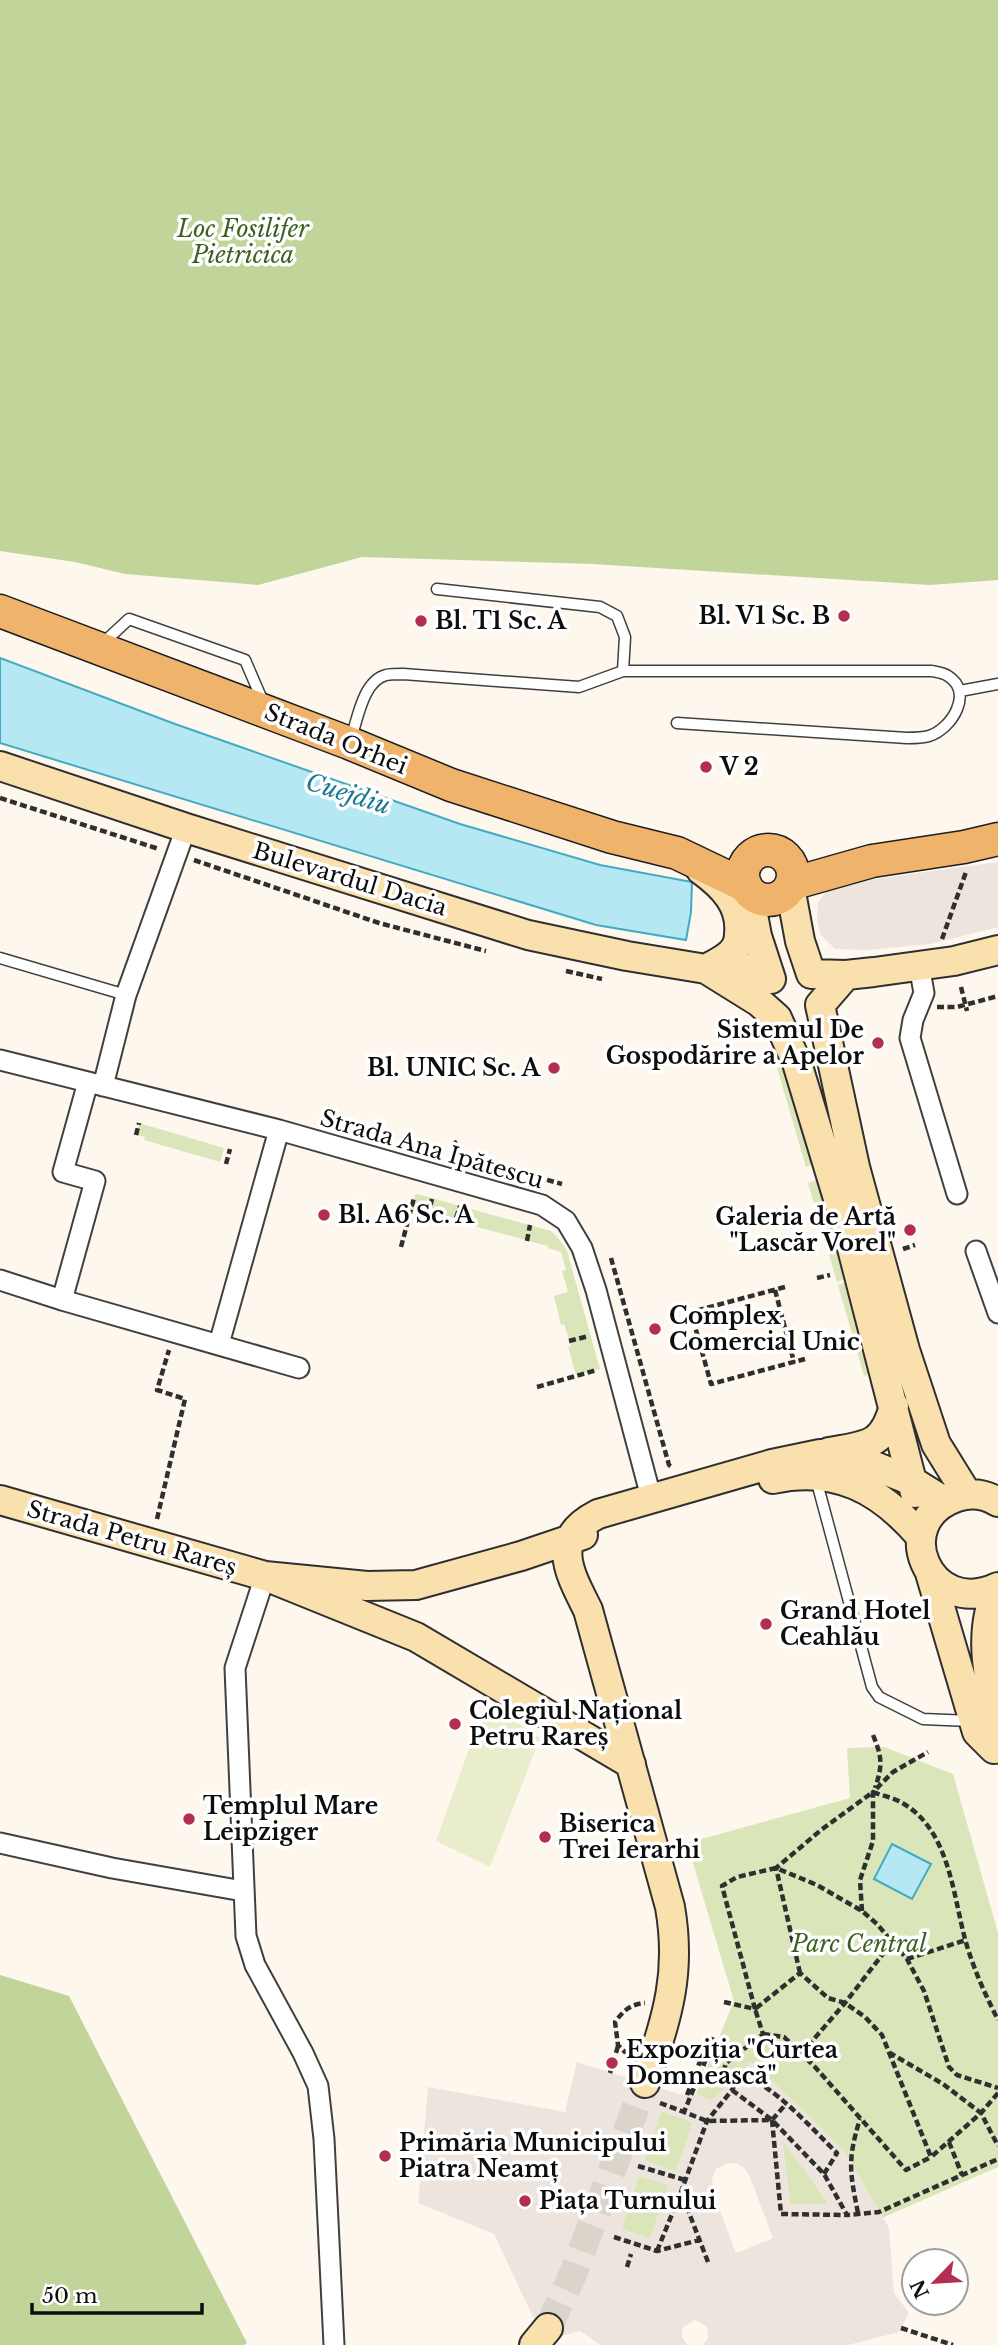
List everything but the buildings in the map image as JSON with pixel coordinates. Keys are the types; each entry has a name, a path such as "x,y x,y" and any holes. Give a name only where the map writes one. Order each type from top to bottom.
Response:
{"main road":[{"name":"Strada Orhei","path":"0,611 267,711 451,785 612,837 677,853 752,856"},
{"name":"Bulevardul Dacia","path":"0,766 186,828 528,935 600,951 706,969 744,968 771,979"},
{"path":"771,979 757,936 743,870 752,856 765,850 773,850 789,876 800,941 811,974 820,988 820,1005 855,1167 905,1350 956,1497 936,1508 922,1531"},
{"path":"789,876 872,861 986,851"},
{"name":"Strada Orhei","path":"677,853 747,888"},
{"path":"677,853 715,880 733,901 739,916 738,944 731,954 706,969"},
{"path":"747,888 754,896 770,900 778,898 789,876"},
{"path":"992,1738 922,1556 922,1531 912,1481 827,1160 797,1063 777,1018 766,1004 765,995 777,972 794,967 811,974 846,975 954,961 998,950"},
{"name":"Bulevardul Dacia","path":"706,969 759,1002 777,1018"},
{"path":"777,1018 784,1022 802,1023 809,1019 846,975"},
{"path":"818,1465 874,1441 889,1425 894,1406"},
{"name":"Strada Petru Rareș","path":"570,1539 582,1522 590,1518 651,1497 772,1464 872,1465 956,1497 981,1494 998,1502"},
{"name":"Strada Petru Rareș","path":"265,1576 367,1586 416,1585 521,1556 603,1528 818,1465 863,1488 922,1531"},
{"name":"Strada Petru Rareș","path":"0,1500 265,1576 416,1637 631,1764"},
{"path":"588,1611 585,1560 591,1542 603,1528"},
{"path":"570,1539 566,1552 570,1573 588,1611 670,1907 674,1930 672,1997 647,2083"},
{"path":"521,1556 552,1563 570,1573"},
{"path":"930,1573 940,1585 955,1592 970,1595 998,1588"},
{"path":"992,1738 986,1624 990,1605 998,1588"}],"street":[{"path":"62,1300 95,1181 63,1172 186,828"},
{"path":"919,965 924,993 913,1020 910,1038 957,1194"},
{"name":"Strada Ana Ipătescu","path":"0,1060 279,1130 542,1205 566,1221 582,1248 596,1290 651,1497"},
{"path":"219,1344 279,1130"},
{"path":"976,1251 998,1313"},
{"path":"0,1280 299,1368"},
{"path":"265,1576 234,1668 246,1937 256,1965 318,2086 323,2121 334,2345"},
{"path":"0,1843 125,1871 243,1891"}],"lane":[{"path":"437,589 600,607 617,616 625,637 623,671"},
{"path":"349,743 367,692 375,680 385,675 403,674 579,687 623,671 932,671 949,676 960,691 961,703 954,715 944,727 930,736 907,738 677,723"},
{"path":"960,691 998,684"},
{"path":"0,958 125,995"},
{"path":"818,1465 872,1687 878,1697 923,1719 992,1738"}],"path":[{"path":"940,947 986,851"},
{"path":"961,987 967,1011"},
{"path":"136,1135 139,1123"},
{"path":"454,1141 464,1157 562,1184"},
{"path":"226,1164 230,1149"},
{"path":"401,1247 414,1198"},
{"path":"428,1214 432,1199"},
{"path":"456,1218 460,1206"},
{"path":"527,1241 530,1225"},
{"path":"899,1250 915,1245"},
{"path":"611,1258 669,1465 676,1469"},
{"path":"817,1278 830,1275"},
{"path":"785,1287 691,1312 711,1384 805,1359"},
{"path":"775,1290 794,1362"},
{"path":"157,1520 185,1399 157,1390 175,1332"},
{"path":"569,1342 591,1335"},
{"path":"837,1350 850,1346"},
{"path":"537,1387 600,1369"},
{"path":"862,1911 860,1880 873,1841 873,1792 882,1770 881,1756 873,1735"},
{"path":"763,2034 722,1886 737,1877 776,1868 821,1830 873,1792 893,1772 928,1752"},
{"path":"873,1792 904,1804 927,1825 943,1855 952,1880 966,1940 980,1982 998,2020"},
{"path":"776,1868 817,1885 862,1911 877,1924 906,1959 924,1991 949,2067 957,2076 998,2090 981,2113 949,2142 931,2157 906,2170 801,2054 784,2038 763,2034 726,2063 724,2070 727,2076 740,2075 758,2083 786,2104 836,2153 824,2174"},
{"path":"776,1868 800,1973 828,1998 845,2003 864,2017 882,2035 931,2157"},
{"path":"906,1959 966,1940"},
{"path":"801,2054 892,1942"},
{"path":"755,2009 800,1973"},
{"path":"724,2002 755,2009"},
{"path":"610,2073 618,2045 615,2022 632,2005 644,2003 656,2006"},
{"path":"684,2112 714,2040 709,2038 687,2095"},
{"path":"618,2045 647,2083 684,2112 707,2121 772,2120"},
{"path":"890,2053 943,2084 981,2113 998,2146"},
{"path":"657,2251 707,2121 732,2090 740,2075"},
{"path":"732,2090 772,2120 824,2174 847,2215"},
{"path":"786,2104 772,2120 781,2214 847,2215 878,2212 998,2160"},
{"path":"858,2214 850,2176 850,2149 860,2118"},
{"path":"949,2142 962,2175"},
{"path":"638,2165 685,2180"},
{"path":"681,2192 708,2262"},
{"path":"614,2236 657,2251 699,2240"},
{"path":"627,2267 631,2254"},
{"path":"901,2328 953,2345"}],"green space":[{"name":"Loc Fosilifer Pietricica","path":"0,0 998,0 998,580 930,585 593,564 362,557 258,585 125,574 75,562 0,551"},
{"path":"786,1065 814,1164 806,1167 777,1068"},
{"path":"139,1123 224,1148 220,1162 144,1140 145,1137 136,1135"},
{"path":"817,1180 845,1279 837,1282 808,1183"},
{"path":"417,1194 551,1231 567,1251 600,1369 576,1375 568,1347 571,1346 564,1324 561,1325 554,1296 568,1292 562,1271 566,1270 561,1252 548,1246 462,1223 463,1220 411,1210"},
{"path":"846,1282 872,1373 864,1376 838,1285"},
{"path":"486,1702 540,1738 490,1867 436,1841"},
{"name":"Parc Central","path":"884,1747 953,1774 998,1933 998,2167 882,2218 845,2152 750,2062 741,2075 711,2101 696,2094 734,2001 687,1843 850,1798 847,1748"},
{"path":"0,1975 69,1996 247,2343 244,2345 0,2345"},
{"path":"661,2111 693,2122 676,2172 644,2161"},
{"path":"782,2139 829,2204 790,2204"},
{"path":"639,2176 669,2185 650,2239 621,2229"}],"shaded area":[{"path":"998,862 998,927 931,944 867,950 835,949 821,935 817,921 818,902 832,885"},
{"name":"Piața Turnului","path":"750,2061 845,2152 889,2228 894,2293 900,2301 900,2317 907,2317 899,2332 848,2345 703,2345 708,2338 707,2327 694,2320 682,2328 682,2337 687,2345 601,2345 580,2331 557,2337 534,2319 494,2234 418,2203 428,2087 565,2112 577,2062 682,2095 696,2094 711,2101 741,2075","holes":["661,2111 693,2122 676,2171 644,2160","782,2140 829,2203 828,2204 790,2204","736,2163 744,2168 750,2177 773,2238 736,2253 713,2192 712,2179 716,2169","639,2176 669,2185 650,2239 622,2229"]}],"water":[{"name":"Cuejdiu","path":"0,658 175,724 460,824 600,865 692,882 686,940 596,925 0,743"},
{"path":"892,1844 931,1864 912,1899 874,1879"}],"tunnel":[{"path":"548,2328 573,2274 645,2083"}],"place":[{"name":"Bl. V1 Sc. B","path":"844,616"},
{"name":"Bl. T1 Sc. A","path":"421,621"},
{"name":"V 2","path":"706,767"},
{"name":"Sistemul De Gospodărire a Apelor","path":"878,1043"},
{"name":"Bl. UNIC Sc. A","path":"554,1068"},
{"name":"Bl. A6 Sc. A","path":"324,1215"},
{"name":"Galeria de Artă \"Lascăr Vorel\"","path":"910,1230"},
{"name":"Complex Comercial Unic","path":"655,1329"},
{"name":"Grand Hotel Ceahlău","path":"766,1624"},
{"name":"Colegiul Național Petru Rareș","path":"455,1724"},
{"name":"Templul Mare Leipziger","path":"189,1819"},
{"name":"Biserica Trei Ierarhi","path":"545,1837"},
{"name":"Expoziția \"Curtea Domnească\"","path":"612,2063"},
{"name":"Primăria Municipului Piatra Neamț","path":"385,2156"},
{"name":"Piața Turnului","path":"525,2201"}]}
